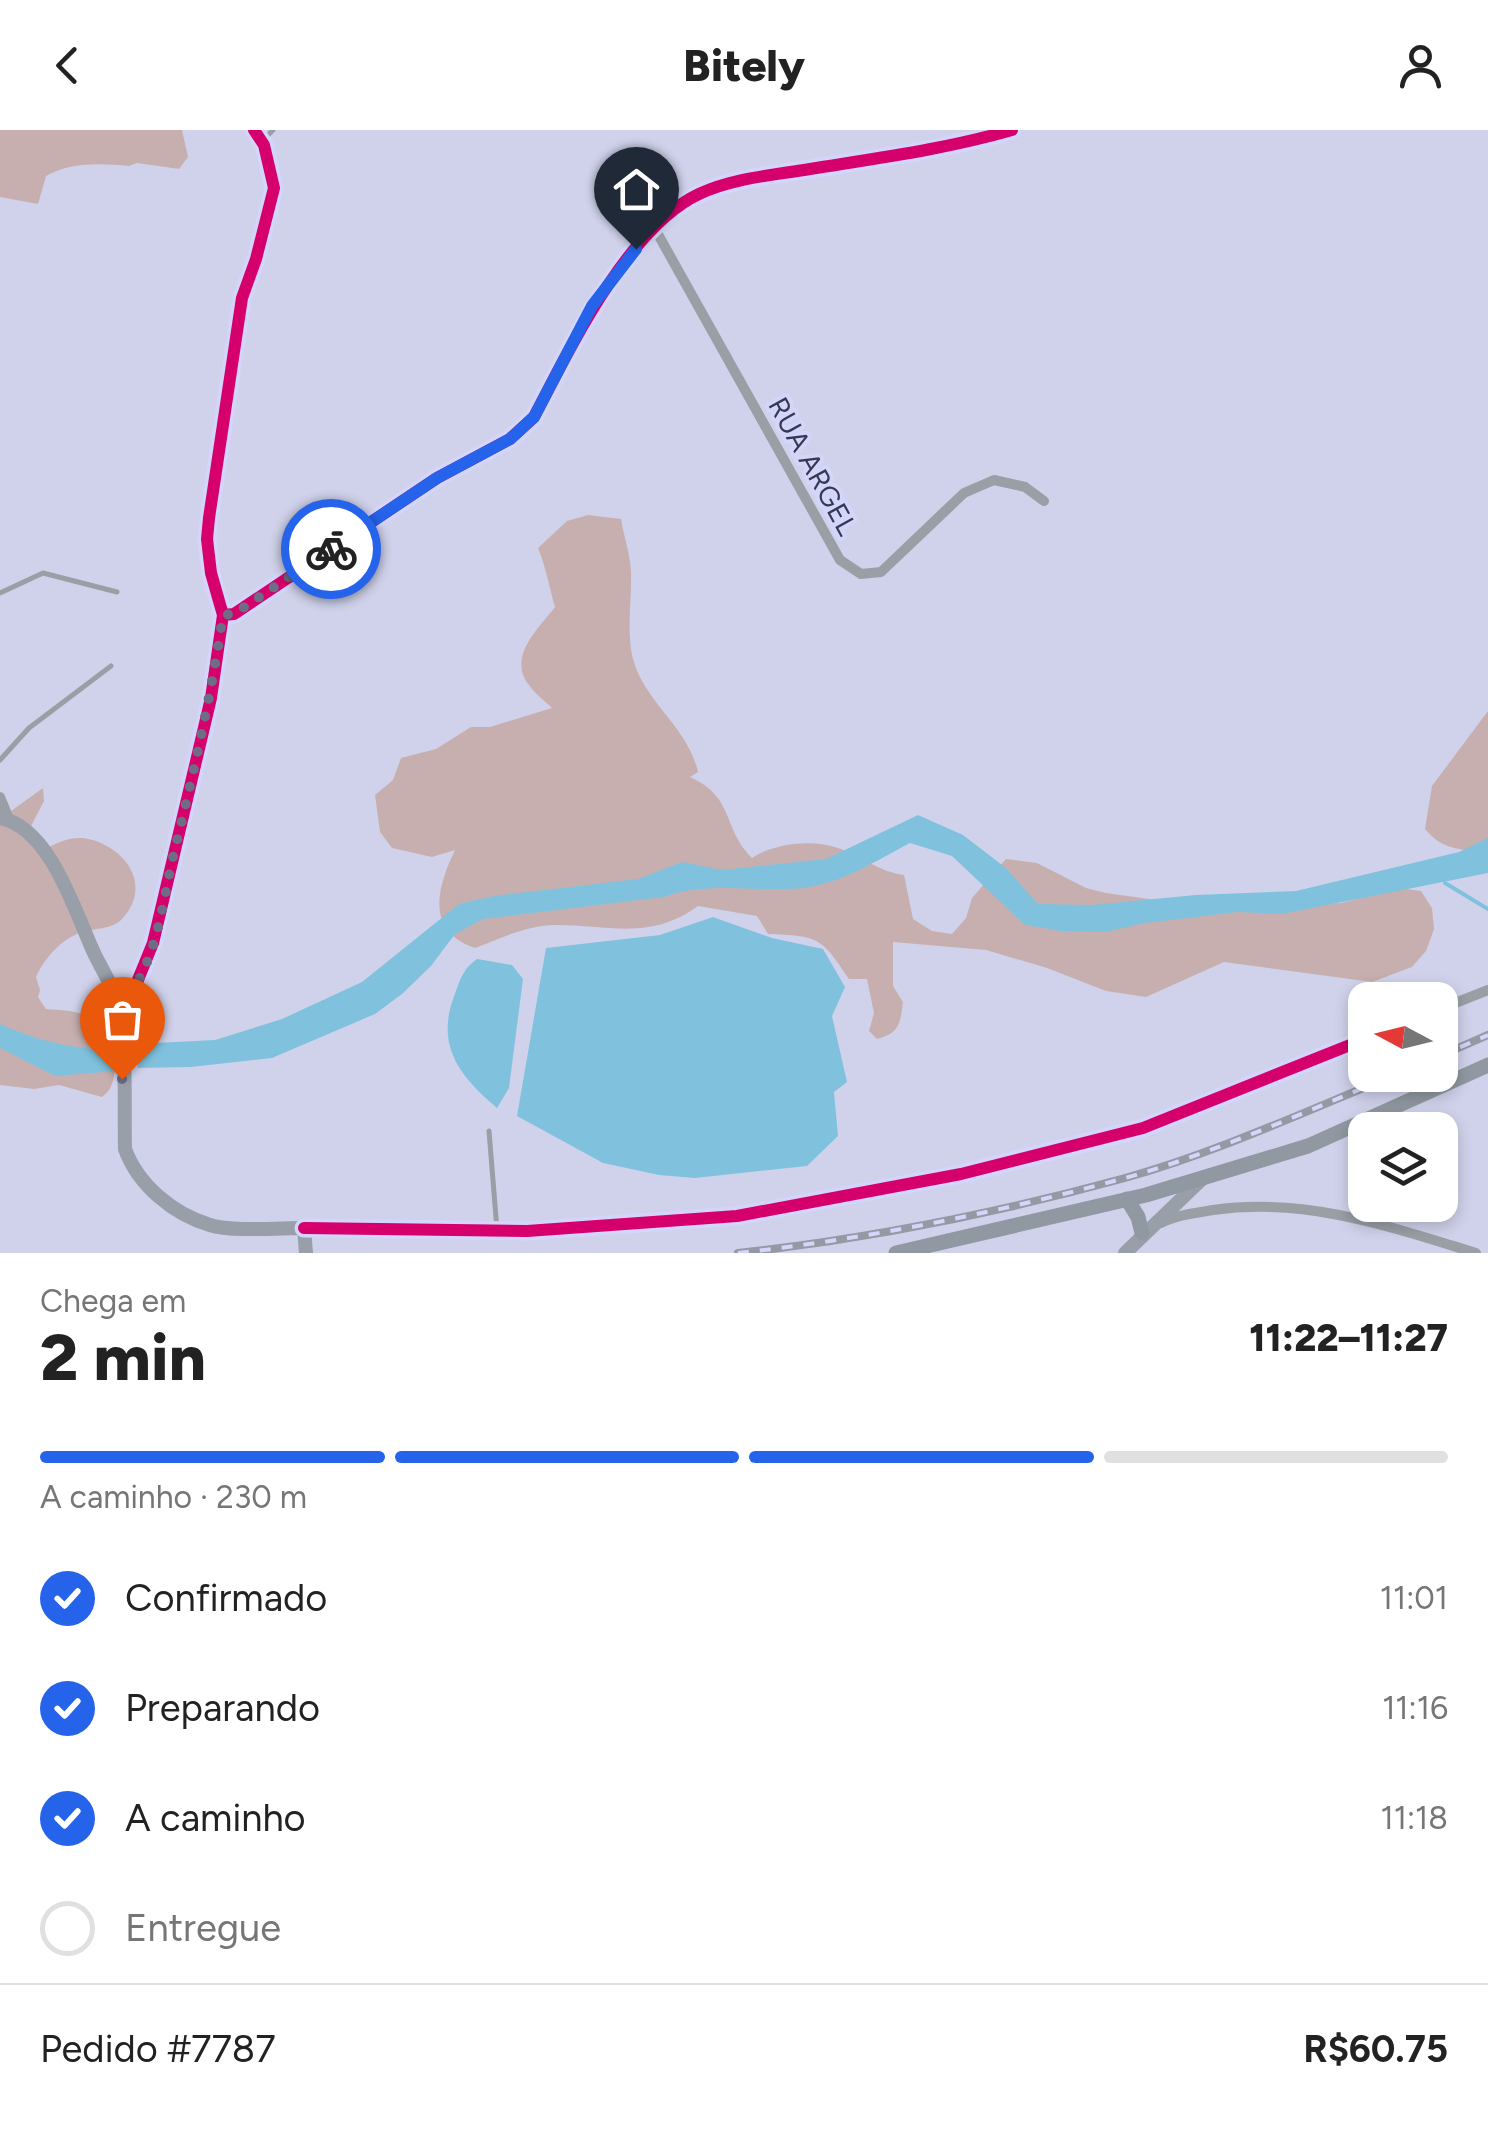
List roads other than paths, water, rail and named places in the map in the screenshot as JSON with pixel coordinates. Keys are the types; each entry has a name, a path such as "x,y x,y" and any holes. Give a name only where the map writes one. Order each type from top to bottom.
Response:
{"main road":[{"path":"4,818 30,833 50,862 119,1006 126,1149 132,1168 147,1187 178,1210 210,1226 304,1228 306,1253"},
{"path":"896,1253 1126,1199 1308,1146 1488,1066"},
{"path":"1125,1253 1202,1179"},
{"path":"1126,1199 1147,1231"}],"street":[{"path":"119,1006 133,992 153,943 211,698 223,615 211,573 208,518 242,298 274,188 262,141 254,130"},
{"path":"223,615 234,614 437,478 522,430 534,417 592,306 655,229 698,194 725,184 936,149 1012,130"},
{"name":"RUA ARGEL","path":"655,229 840,560 860,574 881,572 964,493 994,480 1025,487 1044,501"},
{"path":"0,797 4,818"},
{"path":"1458,1002 1488,990"},
{"path":"304,1228 527,1231 737,1216 961,1174 1143,1128 1348,1046"},
{"path":"1147,1231 1170,1218 1194,1213 1282,1206 1344,1215 1476,1253"}],"lane":[{"path":"262,141 273,130"},
{"path":"0,594 42,573 117,592"},
{"path":"0,760 29,728 111,666"},
{"path":"489,1130 497,1230"}],"water":[{"path":"918,815 963,835 1006,868 1038,904 1092,905 1296,891 1459,852 1488,838 1488,873 1282,914 1238,912 1105,932 1061,931 1025,925 952,856 910,843 845,876 803,888 698,889 664,897 483,919 455,934 431,966 375,1014 272,1058 138,1068 135,1044 215,1040 282,1019 362,982 459,904 494,896 638,879 682,862 722,870 826,859"},
{"path":"713,917 772,938 823,949 845,987 832,1016 847,1082 834,1092 838,1136 807,1166 695,1178 603,1163 517,1116 546,948 660,935"},
{"path":"477,959 512,965 523,979 509,1088 497,1108 461,1070 449,1043 450,1010 456,991 464,973"},
{"path":"0,1024 56,1043 116,1049 117,1071 55,1076 0,1048"}],"waterway":[{"path":"1445,883 1488,909"}],"railway":[{"path":"1458,1048 1488,1035"},
{"path":"738,1253 933,1223 1125,1178 1228,1143 1353,1092"}]}
